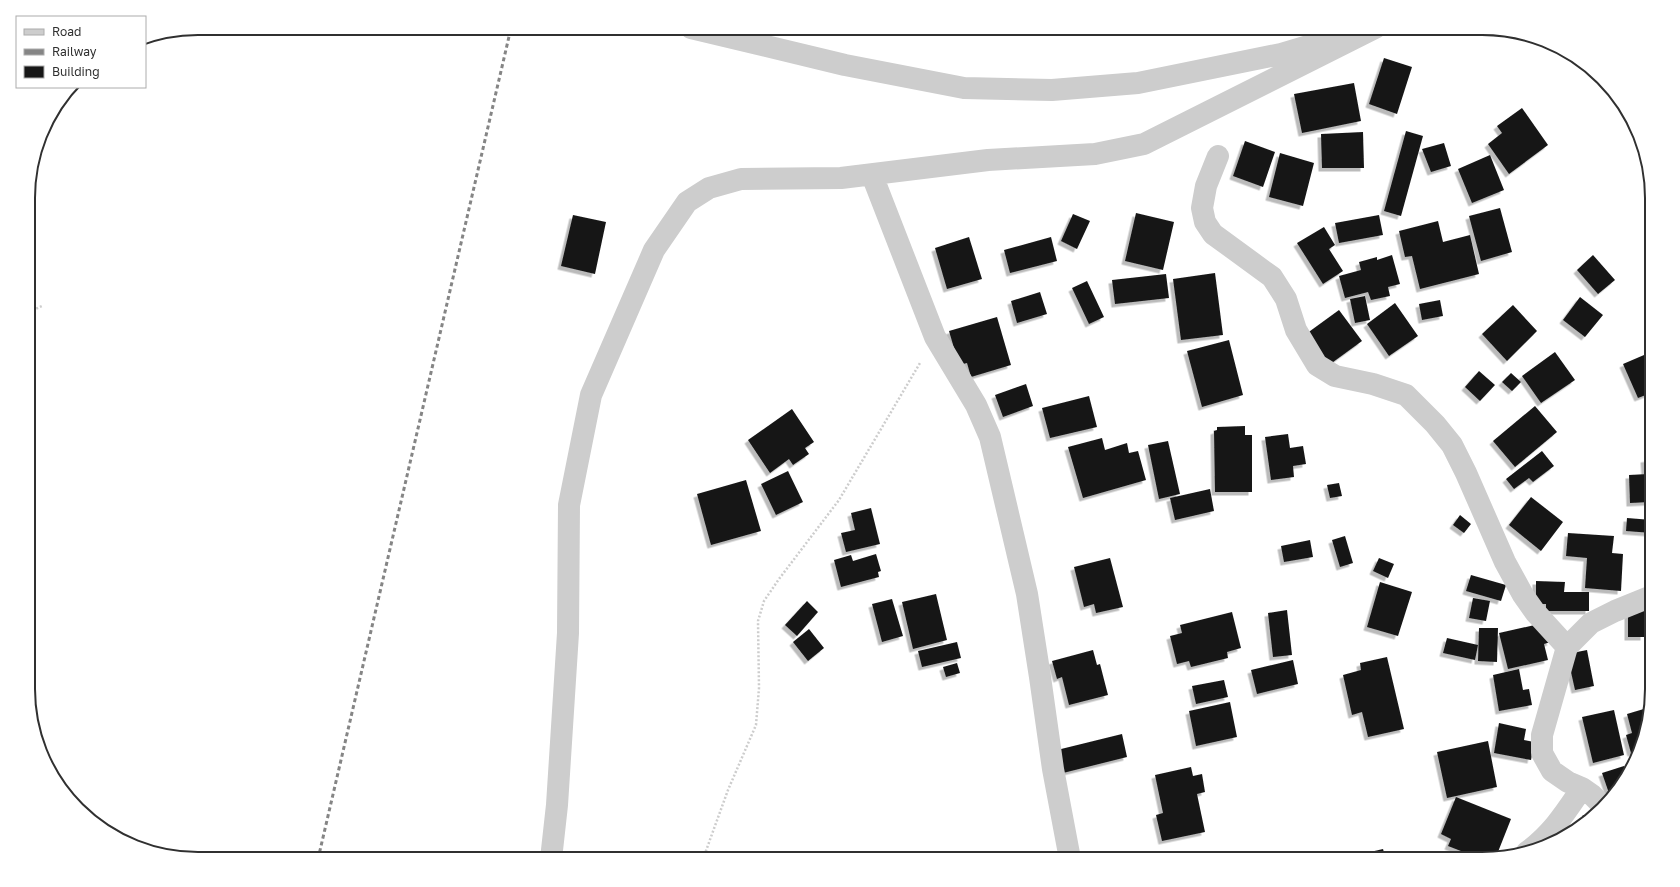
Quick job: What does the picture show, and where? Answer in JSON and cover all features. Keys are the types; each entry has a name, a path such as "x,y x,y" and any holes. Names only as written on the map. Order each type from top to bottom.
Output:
{"street":[{"path":"720,35 846,66 964,88 1052,90 1138,82 1219,67 1281,54 1342,35"},
{"path":"552,852 557,805 568,633 569,505 591,395 654,250 687,202 709,188 741,179 841,178 988,160 1095,154 1120,150 1144,144 1362,35"},
{"path":"1218,156 1206,186 1202,208 1205,222 1213,234 1272,277 1286,299 1296,330 1317,366 1335,376 1373,384 1406,395 1435,424 1452,445 1505,562 1523,595 1534,612 1567,648"},
{"path":"872,175 935,337 976,405 990,437 1027,594 1053,769 1069,852"},
{"path":"1599,802 1582,788 1568,782 1552,771 1542,753 1542,735 1567,648 1591,623 1645,599"},
{"path":"1540,841 1559,823 1582,788"}],"path":[{"path":"35,309 42,306"},
{"path":"706,852 728,790 756,725 759,688 758,621 764,601 839,500 935,337"}],"building":[{"path":"1384,58 1412,67 1397,114 1369,104"},
{"path":"1354,83 1361,121 1302,133 1294,94"},
{"path":"1522,108 1548,145 1509,174 1488,144 1502,133 1497,126"},
{"path":"1406,131 1423,136 1401,216 1384,211"},
{"path":"1363,132 1364,168 1322,168 1321,134"},
{"path":"1245,141 1275,152 1263,187 1233,176"},
{"path":"1444,143 1451,166 1431,172 1422,149"},
{"path":"1280,153 1314,163 1303,206 1269,197"},
{"path":"1490,155 1504,190 1472,203 1458,169"},
{"path":"1500,208 1512,252 1481,261 1469,216"},
{"path":"1136,213 1174,222 1163,270 1125,261"},
{"path":"1073,214 1090,221 1077,249 1061,241"},
{"path":"573,215 606,222 595,274 561,266"},
{"path":"1379,215 1383,235 1339,243 1335,223"},
{"path":"1438,221 1443,242 1470,235 1479,274 1420,289 1412,256 1405,257 1399,231"},
{"path":"1324,227 1335,245 1329,249 1343,271 1323,284 1297,243"},
{"path":"969,237 982,279 947,289 935,248"},
{"path":"1051,237 1057,261 1010,273 1004,250"},
{"path":"1392,255 1400,284 1388,287 1390,296 1371,300 1368,292 1345,298 1339,276 1361,270 1359,262 1377,257 1377,260"},
{"path":"1593,255 1615,280 1598,294 1577,270"},
{"path":"1215,273 1223,335 1181,340 1173,279"},
{"path":"1166,274 1169,298 1115,304 1112,280"},
{"path":"1087,281 1104,317 1089,324 1072,288"},
{"path":"1040,292 1047,314 1017,323 1011,301"},
{"path":"1365,296 1370,320 1355,323 1350,299"},
{"path":"1580,297 1603,315 1585,337 1563,320"},
{"path":"1440,300 1443,316 1422,320 1419,304"},
{"path":"1395,303 1418,336 1389,356 1367,324"},
{"path":"1513,305 1537,331 1507,361 1482,334"},
{"path":"1339,310 1362,341 1329,365 1306,334"},
{"path":"997,317 1011,365 971,377 967,363 959,365 949,331"},
{"path":"1229,340 1243,395 1202,407 1187,351"},
{"path":"1555,352 1575,380 1541,403 1522,376"},
{"path":"1645,355 1645,395 1638,398 1623,364"},
{"path":"1479,371 1495,385 1480,401 1465,387"},
{"path":"1511,373 1521,382 1512,391 1502,382"},
{"path":"1026,384 1033,406 1003,417 995,395"},
{"path":"1089,396 1097,427 1050,438 1042,408"},
{"path":"1535,406 1557,432 1515,467 1493,441"},
{"path":"792,409 814,442 805,448 809,454 793,465 789,459 770,473 748,440"},
{"path":"1245,426 1245,435 1252,435 1252,492 1215,492 1214,431 1217,430 1217,427"},
{"path":"1288,434 1290,448 1303,446 1306,464 1293,466 1294,477 1271,480 1265,437"},
{"path":"1102,438 1105,450 1127,443 1129,453 1138,451 1146,480 1083,498 1068,447"},
{"path":"1168,441 1180,494 1159,499 1148,445"},
{"path":"1542,451 1554,466 1533,482 1529,478 1514,489 1506,479"},
{"path":"788,471 803,502 776,515 761,484"},
{"path":"1645,474 1645,502 1630,503 1629,475"},
{"path":"746,480 761,531 711,545 697,494"},
{"path":"1339,483 1342,496 1330,498 1327,485"},
{"path":"1210,489 1214,511 1175,520 1170,498"},
{"path":"1531,497 1563,522 1541,551 1509,525"},
{"path":"871,508 880,544 846,552 841,533 855,530 851,513"},
{"path":"1460,515 1471,524 1464,533 1453,525"},
{"path":"1627,518 1645,519 1645,532 1626,531"},
{"path":"1568,533 1614,536 1612,553 1623,554 1621,591 1585,588 1587,558 1566,556"},
{"path":"1345,536 1353,563 1340,567 1332,540"},
{"path":"1310,540 1313,557 1284,562 1281,546"},
{"path":"876,554 881,571 878,572 879,577 841,587 834,560 851,555 853,561"},
{"path":"1110,558 1123,607 1096,613 1094,604 1084,607 1074,567"},
{"path":"1379,558 1394,564 1388,578 1373,571"},
{"path":"1471,575 1506,585 1501,601 1466,591"},
{"path":"1536,581 1565,582 1564,592 1589,592 1589,611 1546,611 1546,604 1536,604"},
{"path":"1380,582 1412,592 1398,636 1367,627"},
{"path":"936,594 947,640 913,649 902,602"},
{"path":"1473,598 1490,601 1486,621 1469,618"},
{"path":"892,599 903,636 882,642 872,604"},
{"path":"807,601 818,612 797,636 785,625"},
{"path":"1628,608 1644,609 1644,637 1628,637"},
{"path":"1287,610 1292,655 1273,657 1268,613"},
{"path":"1232,612 1241,648 1227,652 1228,658 1191,667 1189,661 1177,664 1170,636 1182,633 1180,625"},
{"path":"1539,624 1551,642 1544,644 1548,660 1508,669 1499,633"},
{"path":"1479,628 1498,628 1497,662 1478,661"},
{"path":"809,629 824,648 808,661 793,642"},
{"path":"1447,638 1478,645 1475,660 1443,653"},
{"path":"957,642 961,658 922,667 918,651"},
{"path":"1093,650 1097,665 1100,664 1108,695 1069,705 1062,677 1057,679 1052,661"},
{"path":"1587,650 1594,686 1575,690 1567,654"},
{"path":"1387,657 1404,729 1368,737 1362,712 1352,715 1343,675 1361,670 1360,663"},
{"path":"1293,660 1298,684 1257,694 1251,670"},
{"path":"957,663 960,673 946,677 943,667"},
{"path":"1519,669 1523,690 1529,689 1532,705 1499,711 1493,675"},
{"path":"1224,680 1228,697 1196,704 1192,686"},
{"path":"1230,702 1237,737 1196,746 1189,711"},
{"path":"1644,709 1639,731 1631,753 1626,735 1632,733 1627,714"},
{"path":"1614,710 1624,755 1593,763 1582,717"},
{"path":"1499,723 1526,729 1524,740 1534,742 1531,760 1494,753"},
{"path":"1122,734 1127,757 1063,773 1057,750"},
{"path":"1488,741 1497,787 1447,798 1437,752"},
{"path":"1624,766 1624,767 1608,791 1602,773"},
{"path":"1191,767 1193,776 1202,774 1205,792 1197,794 1205,832 1162,841 1156,815 1163,813 1155,775"},
{"path":"1456,797 1511,819 1498,851 1464,852 1448,846 1451,839 1441,834"},
{"path":"1383,849 1384,852 1370,852"}],"railway":[{"path":"320,852 509,35"}]}
